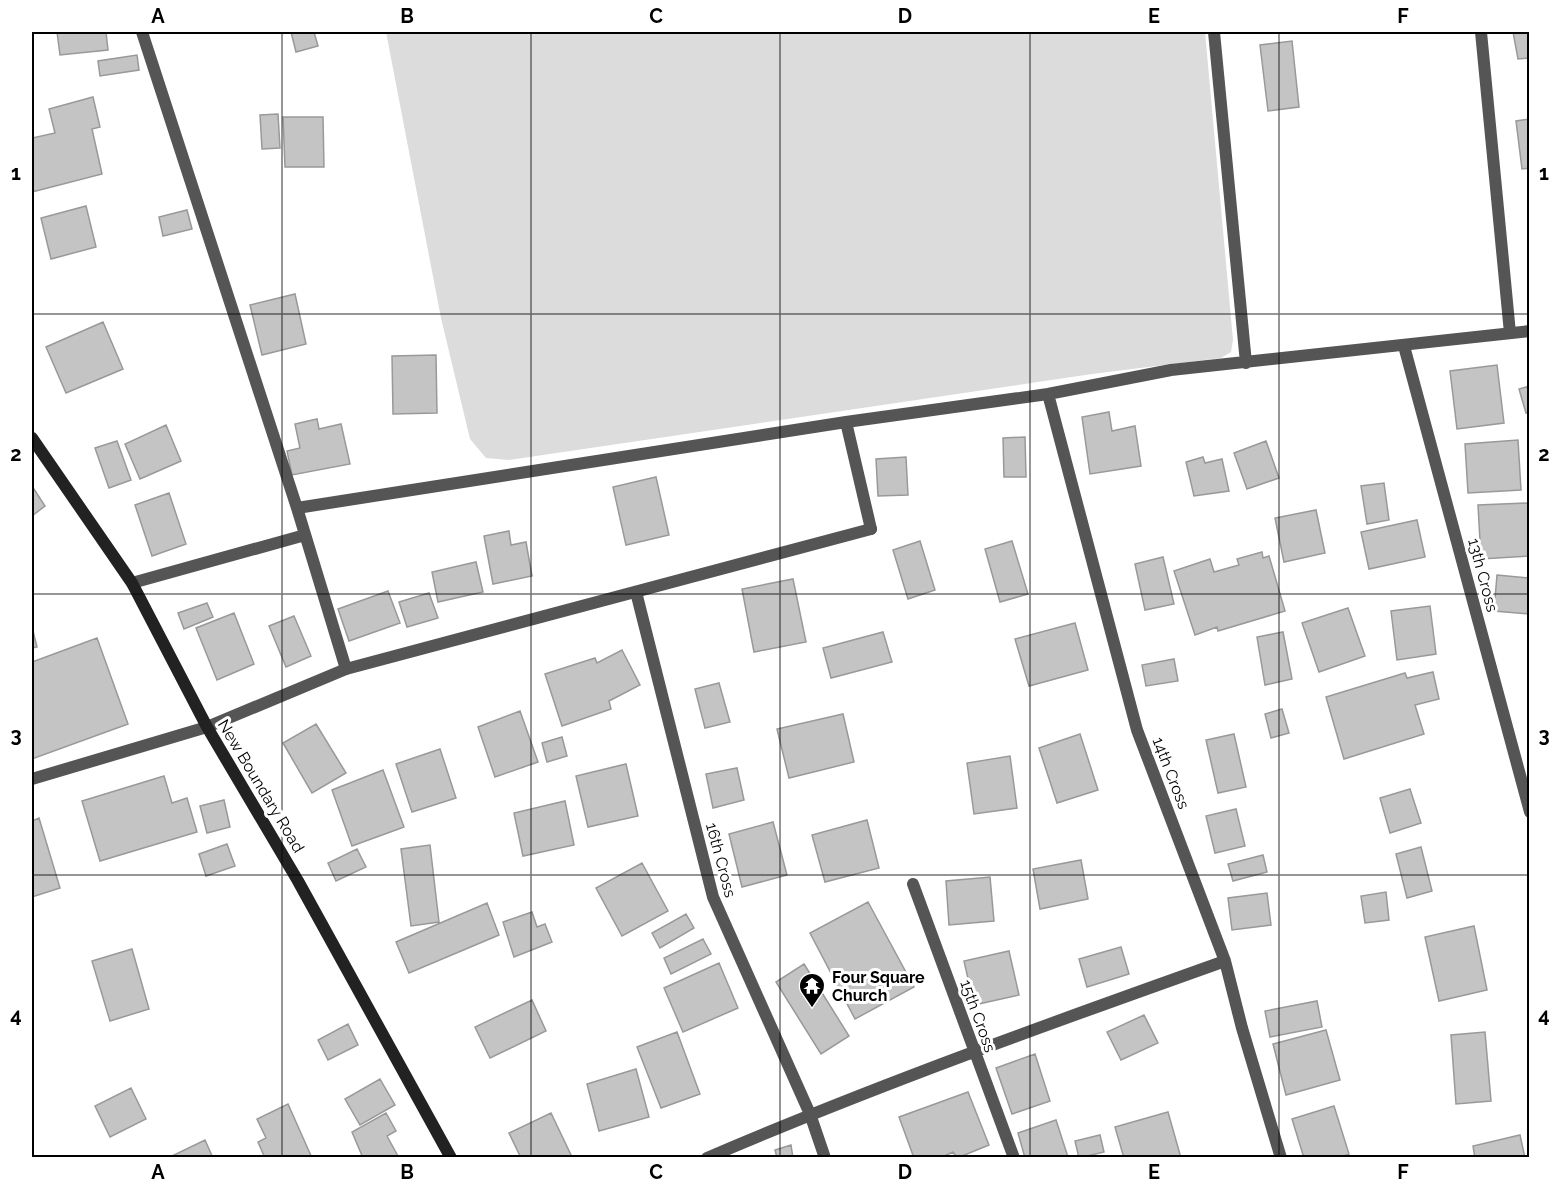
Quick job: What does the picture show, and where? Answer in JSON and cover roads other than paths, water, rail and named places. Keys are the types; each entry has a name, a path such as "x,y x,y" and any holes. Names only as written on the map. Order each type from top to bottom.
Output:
{"main road":[{"name":"New Boundary Road","path":"32,438 132,584 207,727 298,881 451,1158"}],"street":[{"path":"142,32 297,508 346,669"},
{"path":"1214,32 1246,363"},
{"path":"1481,32 1510,333"},
{"path":"297,508 846,422 1048,394 1171,370 1404,346 1530,330"},
{"name":"13th Cross","path":"1404,346 1530,812"},
{"name":"14th Cross","path":"1048,394 1137,730 1225,962 1281,1158"},
{"path":"32,779 207,727 346,669 871,529 846,422"},
{"path":"132,584 305,535"},
{"name":"16th Cross","path":"636,592 713,897 810,1113 825,1158"},
{"name":"15th Cross","path":"913,884 1014,1158"},
{"path":"707,1158 810,1113 973,1050 1225,962"}],"place":[{"name":"Four Square Church","path":"812,1009"}]}
